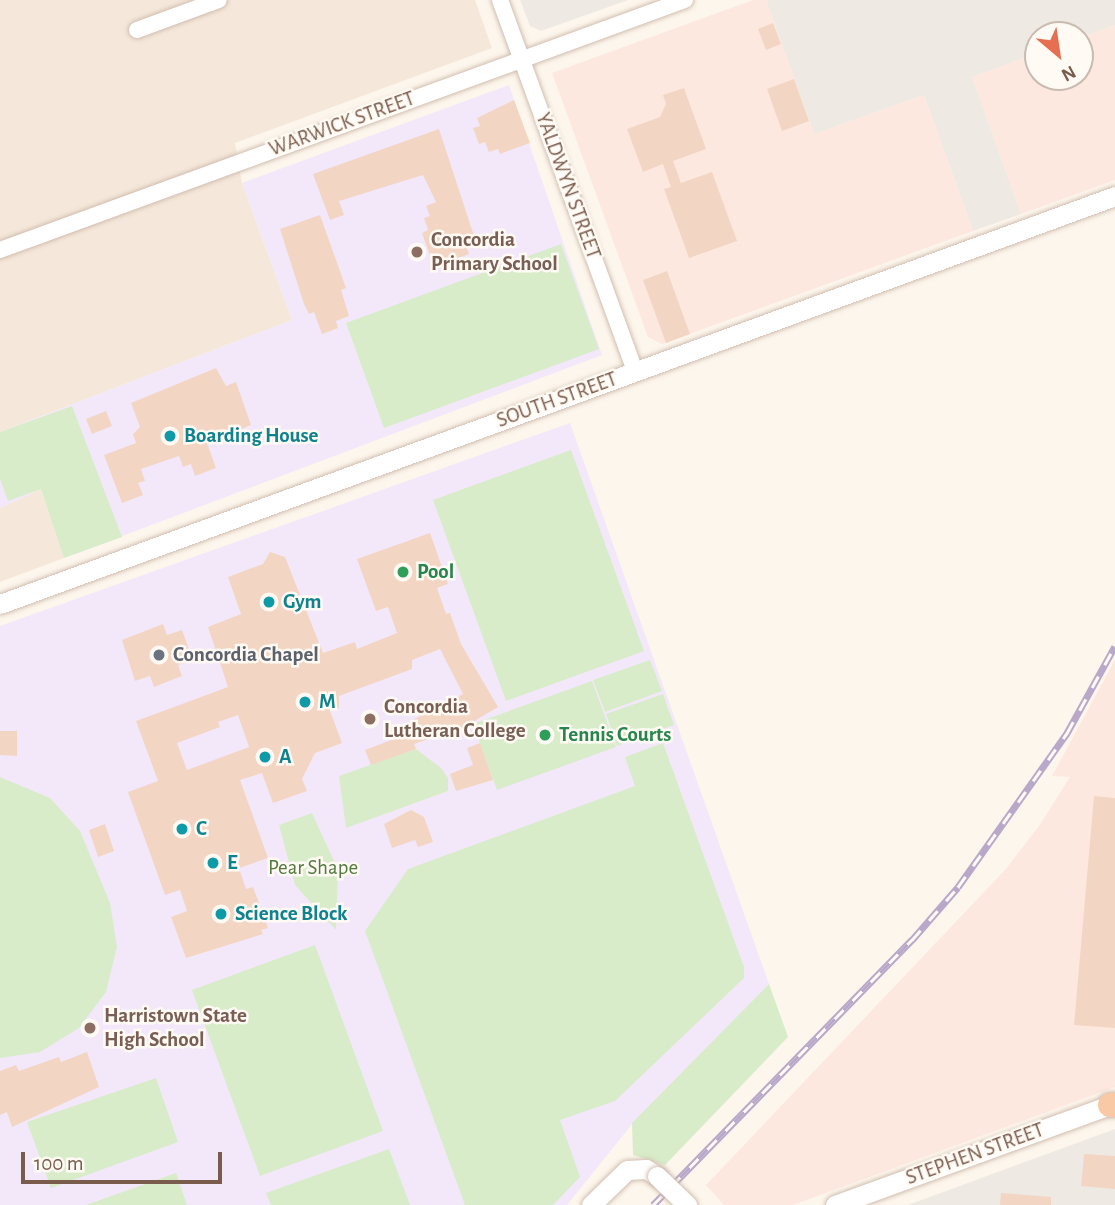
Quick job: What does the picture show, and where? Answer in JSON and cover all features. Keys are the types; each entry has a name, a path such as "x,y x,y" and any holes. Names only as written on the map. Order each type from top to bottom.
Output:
{"street":[{"path":"137,30 219,0"},
{"name":"YALDWYN STREET","path":"500,0 635,371"},
{"name":"WARWICK STREET","path":"0,250 685,0"},
{"name":"SOUTH STREET","path":"0,604 1115,196"},
{"name":"STEPHEN STREET","path":"835,1205 1113,1104"},
{"path":"591,1205 627,1170 646,1169 687,1205"}],"shaded area":[{"path":"0,0 475,0 492,48 235,143 242,183 292,320 0,432"},
{"path":"520,0 628,0 541,31 530,26"},
{"path":"753,0 766,0 814,134 924,95 973,231 662,344 648,337 552,73"},
{"path":"766,0 1115,0 1115,25 1094,33 1094,21 1024,21 1024,58 972,77 1021,214 973,231 924,95 814,134"},
{"path":"1115,25 1115,180 1021,214 972,77 1024,58 1024,91 1094,91 1094,33"},
{"name":"Concordia Primary School","path":"509,85 602,355 64,558 41,489 0,508 0,432 292,320 242,183"},
{"name":"Concordia Lutheran College","path":"570,423 769,984 633,1123 567,1205 0,1205 0,626"},
{"path":"41,489 64,558 0,582 0,508"},
{"path":"1115,660 1115,1087 793,1205 724,1205 706,1185 1005,870 1039,826 1070,777 1052,776"},
{"path":"1115,1129 1115,1205 908,1205"}],"green space":[{"path":"561,244 599,349 384,428 346,323"},
{"path":"72,406 122,537 64,558 41,489 8,501 0,479 0,432"},
{"path":"571,450 644,651 506,701 433,500"},
{"path":"650,660 662,691 605,712 593,680"},
{"name":"Tennis Courts","path":"592,681 616,747 497,790 473,724"},
{"path":"663,694 674,725 617,746 606,714"},
{"path":"663,743 744,967 744,978 615,1101 560,1120 580,1177 553,1205 465,1205 365,931 408,869 635,786 625,757"},
{"path":"416,749 441,768 448,778 448,791 346,828 339,776"},
{"path":"0,777 50,798 80,831 110,903 117,947 106,992 79,1028 40,1052 0,1058"},
{"name":"Pear Shape","path":"312,813 338,870 336,930 295,885 279,825"},
{"path":"315,945 383,1131 260,1176 192,990"},
{"path":"769,984 788,1037 665,1165 633,1155 632,1123"},
{"path":"156,1078 178,1142 51,1188 27,1122"},
{"path":"389,1149 410,1205 271,1205 266,1193"},
{"path":"176,1173 187,1205 86,1205"}],"building":[{"path":"773,23 781,44 766,50 758,29"},
{"path":"794,79 809,121 782,131 767,89"},
{"path":"684,88 706,149 673,161 681,183 712,172 737,241 689,258 664,189 671,187 663,164 643,172 627,129 660,117 666,104 663,95"},
{"path":"514,100 530,143 500,154 498,149 489,152 485,142 479,144 473,128 480,126 477,118"},
{"path":"439,129 475,239 474,245 467,248 469,254 434,267 422,233 428,230 424,218 430,216 426,206 436,202 423,175 339,201 344,215 330,220 313,174"},
{"path":"320,215 346,288 341,290 349,316 336,321 338,328 322,334 314,312 309,314 304,304 280,229"},
{"path":"667,271 690,334 666,343 643,280"},
{"name":"Boarding House","path":"216,368 226,386 236,382 251,425 207,443 216,468 195,476 191,464 183,467 179,456 141,469 145,481 138,483 143,495 122,503 104,455 136,443 133,434 140,427 131,403"},
{"path":"106,411 112,426 92,434 86,419"},
{"path":"430,533 448,584 437,588 446,614 450,613 461,644 498,707 466,726 414,744 416,749 371,765 365,750 413,732 407,723 463,694 440,649 412,660 412,669 339,696 339,708 330,711 342,743 315,753 302,779 307,791 273,803 262,773 240,780 268,858 239,868 246,889 253,887 268,928 261,930 263,934 186,958 171,917 187,911 180,890 165,895 128,792 158,781 136,721 228,687 208,627 241,614 228,577 263,564 270,552 285,557 323,653 355,642 357,649 397,633 388,607 376,611 357,559","holes":["238,715 249,747 187,770 177,743 220,727 218,722"]},
{"name":"Concordia Chapel","path":"163,624 167,635 182,630 193,660 178,665 182,676 154,687 150,676 135,681 122,640"},
{"path":"0,731 17,731 17,756 0,755"},
{"path":"480,743 493,780 456,791 450,774 473,765 467,748"},
{"path":"1094,796 1115,798 1115,1028 1074,1025"},
{"path":"411,810 424,817 433,842 418,847 415,840 392,848 384,824"},
{"path":"105,824 114,851 98,857 89,830"},
{"path":"87,1052 99,1087 12,1127 7,1112 0,1115 0,1071 16,1065 19,1071 59,1057 61,1062"},
{"path":"1084,1154 1115,1156 1115,1189 1081,1186"},
{"path":"1001,1193 1051,1197 1051,1205 1000,1205"}],"railway":[{"path":"653,1205 912,940 958,887 1067,733 1115,646"}],"place":[{"name":"Concordia Primary School","path":"417,252"},
{"name":"Boarding House","path":"170,436"},
{"name":"Pool","path":"403,572"},
{"name":"Gym","path":"269,602"},
{"name":"Concordia Chapel","path":"159,655"},
{"name":"M","path":"305,702"},
{"name":"Concordia Lutheran College","path":"370,719"},
{"name":"Tennis Courts","path":"545,735"},
{"name":"A","path":"265,757"},
{"name":"C","path":"182,829"},
{"name":"E","path":"213,863"},
{"name":"Science Block","path":"221,914"},
{"name":"Harristown State High School","path":"90,1028"}]}
